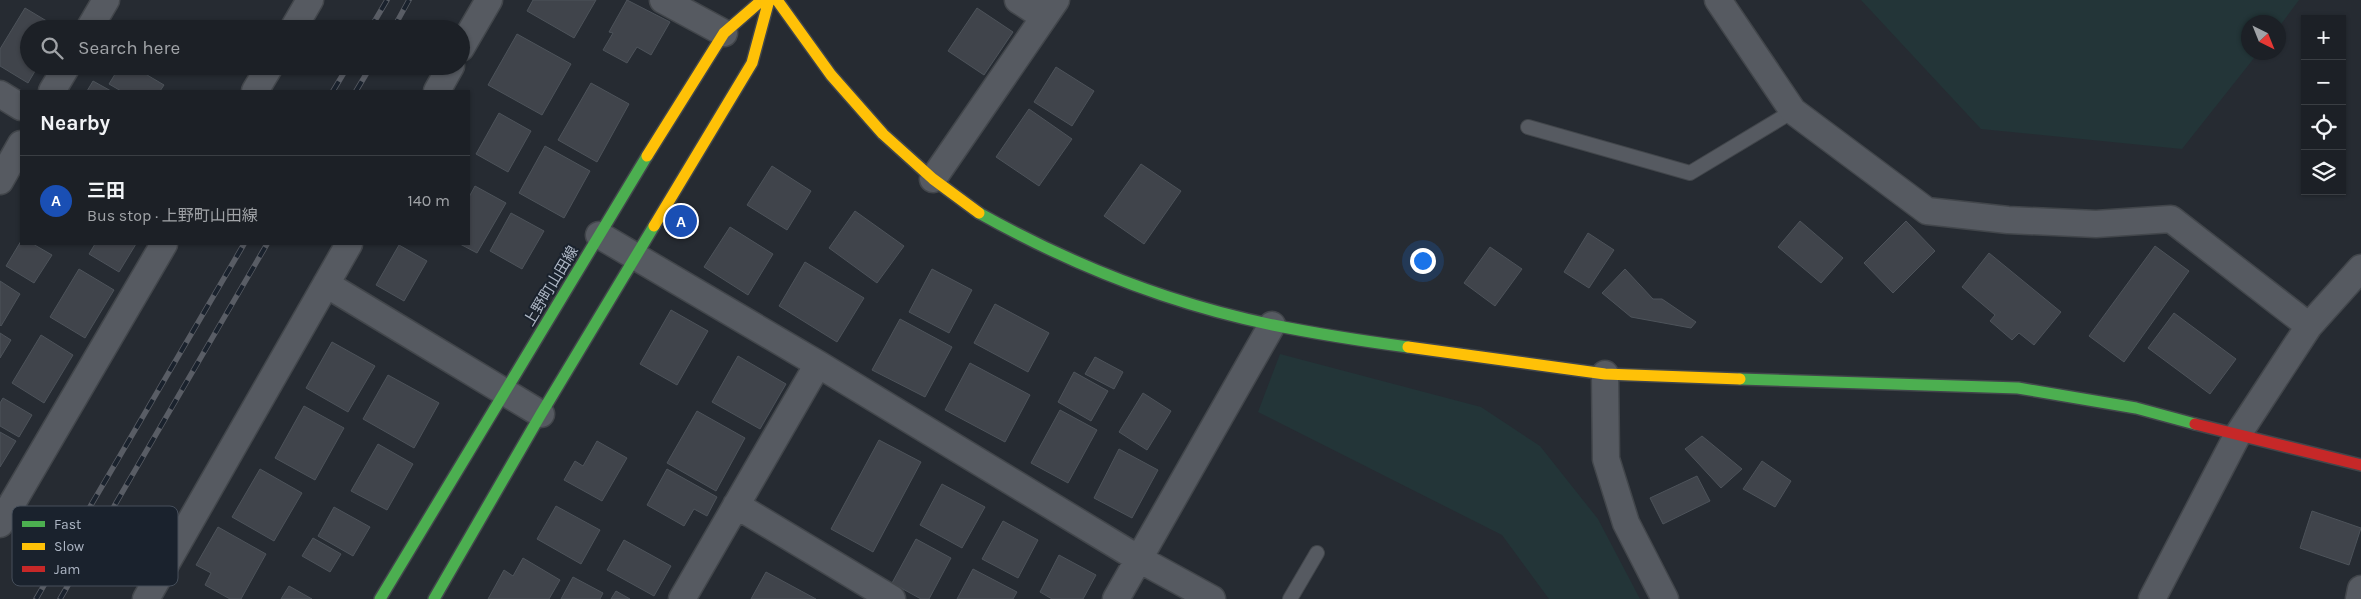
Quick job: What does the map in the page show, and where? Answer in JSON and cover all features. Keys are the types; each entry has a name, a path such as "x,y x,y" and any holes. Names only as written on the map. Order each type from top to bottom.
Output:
{"street":[{"path":"94,20 106,0"},
{"path":"298,20 310,0"},
{"path":"470,33 489,0"},
{"path":"663,0 724,33"},
{"name":"上野町山田線","path":"380,599 709,54 724,33 762,0"},
{"path":"434,599 541,414 752,63 769,0"},
{"path":"777,0 831,75 883,134 933,179 972,209 1022,237 1114,278 1193,304 1272,325 1373,342 1605,374 2018,388 2136,408 2237,436 2361,465"},
{"path":"933,179 1050,9 1018,0"},
{"path":"1718,0 1793,111 1927,211 2008,220 2096,224 2171,219 2308,326"},
{"path":"53,90 62,75"},
{"path":"256,90 265,75"},
{"path":"437,90 446,75"},
{"path":"0,94 20,105"},
{"path":"0,181 20,146"},
{"path":"598,235 818,364 1139,559 1212,599"},
{"path":"0,524 163,245"},
{"path":"178,543 348,245"},
{"path":"2152,599 2237,436 2308,326 2361,268"},
{"path":"326,284 541,414"},
{"path":"1116,599 1272,325"},
{"path":"682,599 818,364"},
{"path":"1605,374 1606,459 1626,523 1665,599"},
{"path":"736,505 892,599"},
{"path":"146,599 153,586"},
{"path":"2358,599 2361,588"}],"lane":[{"path":"1528,127 1690,173 1793,111"},
{"path":"1290,599 1318,553"}],"shaded area":[{"path":"1861,0 2299,0 2286,18 2286,15 2241,15 2241,60 2252,60 2182,149 1981,129"},
{"path":"1280,354 1481,407 1540,446 1598,519 1640,599 1549,599 1502,535 1258,412"}],"building":[{"path":"533,0 596,0 574,38 527,11"},
{"path":"627,0 670,22 651,55 637,47 627,63 603,50 613,33 609,32"},
{"path":"25,8 45,20 20,20 20,75 33,75 28,83 0,66 0,49"},
{"path":"977,8 1013,32 984,75 948,51"},
{"path":"517,34 571,64 542,115 488,85"},
{"path":"1056,67 1094,91 1072,126 1034,102"},
{"path":"114,75 147,75 164,85 161,90 119,90 109,84"},
{"path":"93,81 109,90 88,90"},
{"path":"591,83 629,104 597,162 558,140"},
{"path":"1029,109 1072,139 1039,186 996,157"},
{"path":"499,113 531,131 508,172 476,154"},
{"path":"545,146 590,171 564,218 519,193"},
{"path":"1141,164 1181,191 1144,244 1104,216"},
{"path":"772,166 811,191 787,230 747,205"},
{"path":"475,186 506,203 477,253 462,245 470,245 470,195"},
{"path":"855,211 904,246 877,283 829,248"},
{"path":"511,213 544,231 522,269 490,251"},
{"path":"1800,221 1843,258 1821,283 1778,247"},
{"path":"1906,221 1935,251 1893,293 1864,263"},
{"path":"730,227 773,254 748,295 704,267"},
{"path":"1588,233 1614,250 1589,288 1564,272"},
{"path":"20,243 20,245 35,245 52,255 34,283 6,266"},
{"path":"94,245 135,245 119,272 89,254"},
{"path":"399,245 427,261 404,301 376,285"},
{"path":"2155,246 2189,271 2124,362 2089,336"},
{"path":"1490,247 1522,269 1495,306 1464,283"},
{"path":"1989,253 2061,312 2034,345 2019,333 2012,340 1990,321 1995,315 1962,287"},
{"path":"805,262 864,298 837,342 779,306"},
{"path":"79,269 114,290 85,338 50,317"},
{"path":"932,269 972,290 949,333 909,312"},
{"path":"1625,269 1653,299 1662,299 1696,322 1691,328 1631,317 1602,293"},
{"path":"0,281 20,294 1,326 0,325"},
{"path":"995,304 1049,333 1028,372 974,343"},
{"path":"671,310 708,331 677,385 640,364"},
{"path":"2174,313 2236,359 2210,394 2148,348"},
{"path":"900,319 952,347 925,397 872,370"},
{"path":"0,333 11,340 0,358"},
{"path":"41,335 73,355 44,403 12,383"},
{"path":"332,342 375,366 348,412 306,388"},
{"path":"738,356 786,384 760,429 712,402"},
{"path":"1095,357 1123,372 1114,389 1085,374"},
{"path":"970,363 1030,395 1005,442 945,410"},
{"path":"1074,372 1108,391 1091,421 1058,402"},
{"path":"388,375 439,403 414,448 363,419"},
{"path":"1143,393 1171,411 1147,450 1119,432"},
{"path":"3,398 32,415 19,437 0,426 0,403"},
{"path":"304,406 344,428 315,480 275,458"},
{"path":"1060,410 1097,430 1068,483 1031,463"},
{"path":"697,411 745,438 716,491 667,463"},
{"path":"0,432 16,441 0,467"},
{"path":"1702,436 1742,469 1721,488 1685,449"},
{"path":"879,440 921,462 873,552 831,529"},
{"path":"597,441 627,458 602,501 564,480 575,461 583,466"},
{"path":"378,444 413,464 387,510 351,491"},
{"path":"1119,449 1158,470 1132,518 1094,498"},
{"path":"1762,461 1791,481 1775,507 1743,489"},
{"path":"260,469 302,493 274,541 232,517"},
{"path":"667,469 717,497 707,516 694,509 684,526 647,505"},
{"path":"1697,476 1710,501 1663,524 1650,498"},
{"path":"942,484 985,507 962,548 920,525"},
{"path":"556,506 600,530 581,564 537,539"},
{"path":"334,507 370,527 353,556 318,536"},
{"path":"2312,511 2361,528 2349,565 2300,548"},
{"path":"1003,521 1038,540 1018,578 982,559"},
{"path":"218,527 266,554 241,599 230,599 205,585 211,573 196,565"},
{"path":"313,538 341,554 330,572 302,556"},
{"path":"916,539 951,558 929,599 921,599 892,583"},
{"path":"624,540 671,566 654,596 607,570"},
{"path":"1059,555 1096,575 1083,599 1052,599 1040,592"},
{"path":"523,558 560,580 549,599 488,599 504,570 513,576"},
{"path":"973,569 1017,592 1013,599 957,599"},
{"path":"766,572 816,599 751,599"},
{"path":"573,577 603,593 600,599 561,599"},
{"path":"289,586 312,599 281,599"},
{"path":"616,591 630,599 611,599"}],"railway":[{"path":"375,20 387,0"},
{"path":"398,20 409,0"},
{"path":"334,90 343,75"},
{"path":"357,90 366,75"},
{"path":"90,506 243,245"},
{"path":"114,506 266,245"},
{"path":"36,599 44,586"},
{"path":"60,599 68,586"}],"traffic: fast":[{"path":"380,599 647,156"},
{"path":"979,213 1014,232 1085,265 1159,294 1197,306 1273,325 1408,347"},
{"path":"434,599 541,414 654,226"},
{"path":"1740,379 2018,388 2136,408 2195,424"}],"traffic: slow":[{"path":"647,156 724,33 762,0"},
{"path":"654,226 752,63 769,0"},
{"path":"777,0 831,75 883,134 933,179 979,213"},
{"path":"1408,347 1605,374 1740,379"}],"traffic: jam":[{"path":"2195,424 2361,465"}],"place":[{"name":"三田","path":"681,221"}]}
